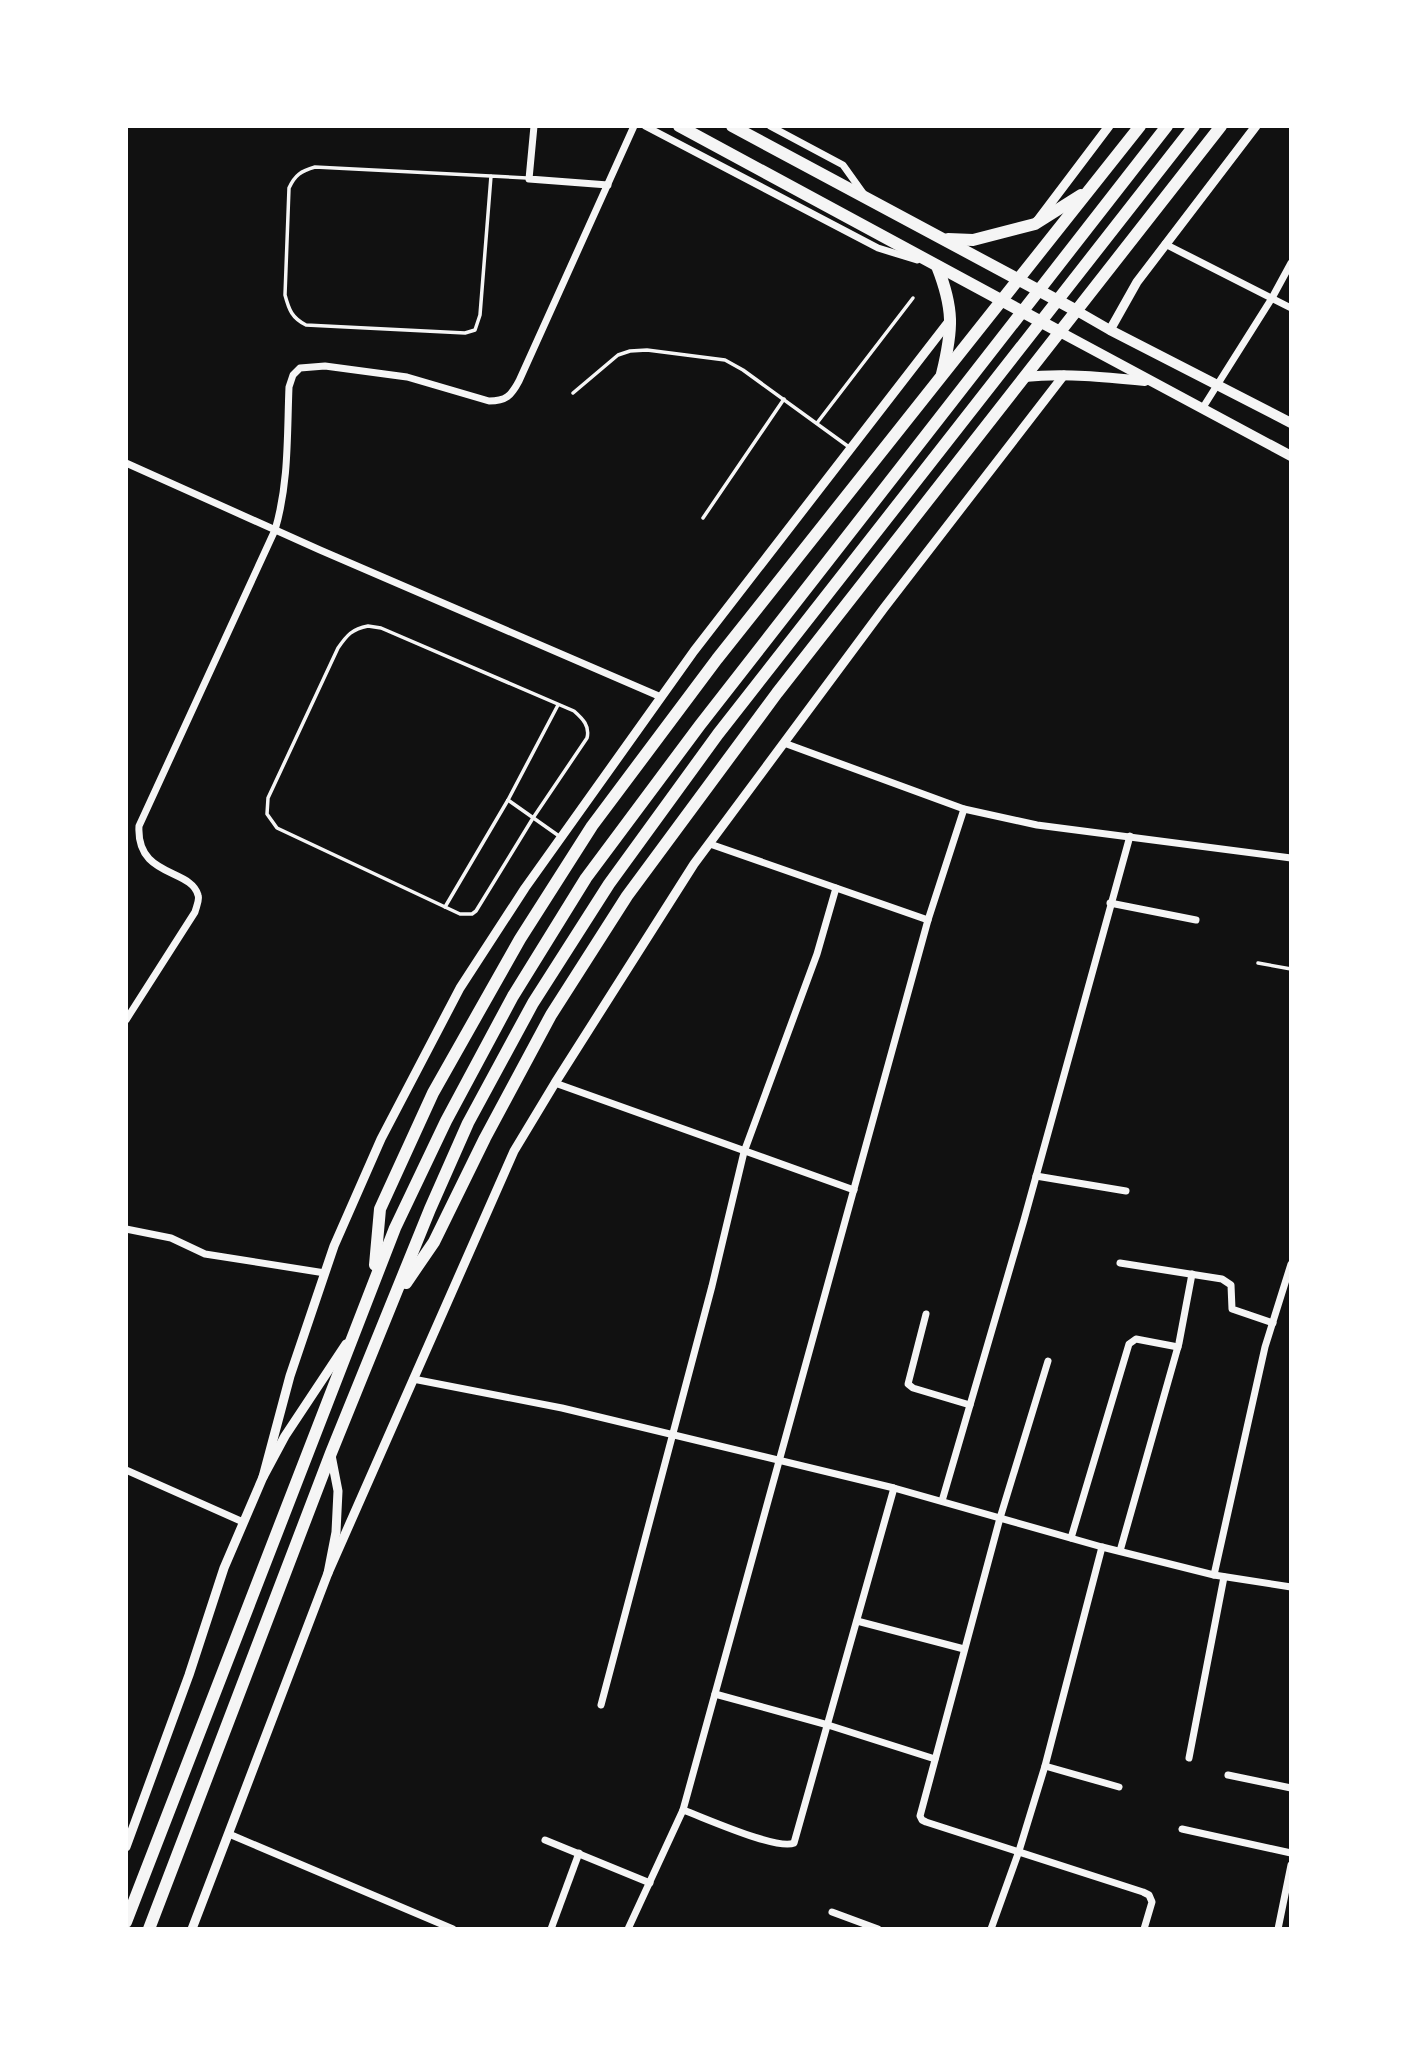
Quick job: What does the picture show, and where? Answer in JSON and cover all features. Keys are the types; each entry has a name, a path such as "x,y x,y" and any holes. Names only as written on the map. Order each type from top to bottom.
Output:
{"highway":[{"path":"679,126 1060,332"},
{"path":"732,126 1077,310"},
{"path":"374,1279 380,1209 433,1093 520,939 592,826 717,659 1140,126"},
{"path":"126,1922 395,1228 446,1121 513,996 586,878 746,667 1167,126"},
{"path":"149,1929 331,1453 392,1303 468,1123 533,1003 609,884 761,679 1194,126"},
{"path":"392,1303 434,1242 485,1138 551,1016 627,895 777,693 1221,126"},
{"path":"943,239 973,240 1035,224 1093,187"},
{"path":"937,266 951,309 950,342 941,377"}],"main road":[{"path":"1077,310 1110,331 1291,423"},
{"path":"1060,332 1291,456"},
{"path":"1024,377 1064,375 1152,381"}],"street":[{"path":"534,126 529,179 608,185"},
{"path":"126,1020 195,912 198,901 194,887 147,857 142,849 139,826 275,530 283,505 289,387 293,375 300,368 315,365 387,373 489,401 504,400 513,394 634,126"},
{"path":"645,126 878,248 937,266"},
{"path":"769,126 843,165 865,197"},
{"path":"1035,224 1109,126"},
{"path":"1110,331 1138,282 1165,244 1256,126"},
{"path":"1165,244 1291,308"},
{"path":"1202,409 1291,263"},
{"path":"263,1476 290,1376 334,1246 381,1139 460,988 525,888 661,697 951,318"},
{"path":"192,1929 328,1573 514,1151 687,875 884,608 1064,375"},
{"path":"127,467 661,697"},
{"path":"784,743 964,809 1037,825 1291,858"},
{"path":"628,1929 683,1810 928,920 964,809"},
{"path":"942,1501 1130,836"},
{"path":"710,844 928,920"},
{"path":"601,1705 674,1434 744,1152 817,954 836,888"},
{"path":"1110,903 1196,920"},
{"path":"555,1083 854,1190"},
{"path":"1036,1176 1126,1191"},
{"path":"126,1229 171,1238 205,1254 325,1273"},
{"path":"1120,1263 1228,1282 1231,1285 1232,1310 1273,1323"},
{"path":"1214,1575 1265,1347 1291,1264"},
{"path":"1120,1551 1178,1347 1192,1275"},
{"path":"926,1314 908,1384 913,1388 970,1405"},
{"path":"126,1847 225,1567 263,1476 285,1436 353,1333"},
{"path":"1071,1538 1129,1344 1136,1339 1178,1347"},
{"path":"1048,1361 1000,1518 920,1811 922,1821 1149,1895 1152,1902 1144,1929"},
{"path":"413,1380 562,1408 674,1434 894,1488 1102,1547 1214,1575 1291,1587"},
{"path":"328,1573 338,1491 331,1453"},
{"path":"126,1470 243,1522"},
{"path":"683,1810 754,1837 790,1846 796,1838 894,1488"},
{"path":"990,1929 1020,1851 1045,1766 1102,1547"},
{"path":"1189,1758 1224,1577"},
{"path":"857,1621 964,1649"},
{"path":"715,1694 828,1725 935,1759"},
{"path":"1045,1766 1119,1787"},
{"path":"1228,1775 1291,1788"},
{"path":"1182,1829 1291,1853"},
{"path":"229,1834 453,1929"},
{"path":"545,1840 650,1883"},
{"path":"551,1929 579,1853"},
{"path":"1278,1929 1291,1865"},
{"path":"832,1912 878,1929"}],"lane":[{"path":"491,176 480,315 475,330 465,333 306,325 295,320 289,311 285,295 289,188 293,178 302,171 315,167 491,176 529,179"},
{"path":"817,423 913,298"},
{"path":"573,393 618,355 630,351 647,350 725,360 743,370 851,448"},
{"path":"703,518 784,399"},
{"path":"368,626 381,628 558,705 583,719 589,731 587,738 533,818 476,911 467,915 277,828 267,814 268,798 338,648 349,634 368,626"},
{"path":"445,907 508,800 558,705"},
{"path":"508,800 561,838"},
{"path":"1258,963 1291,969"}]}
